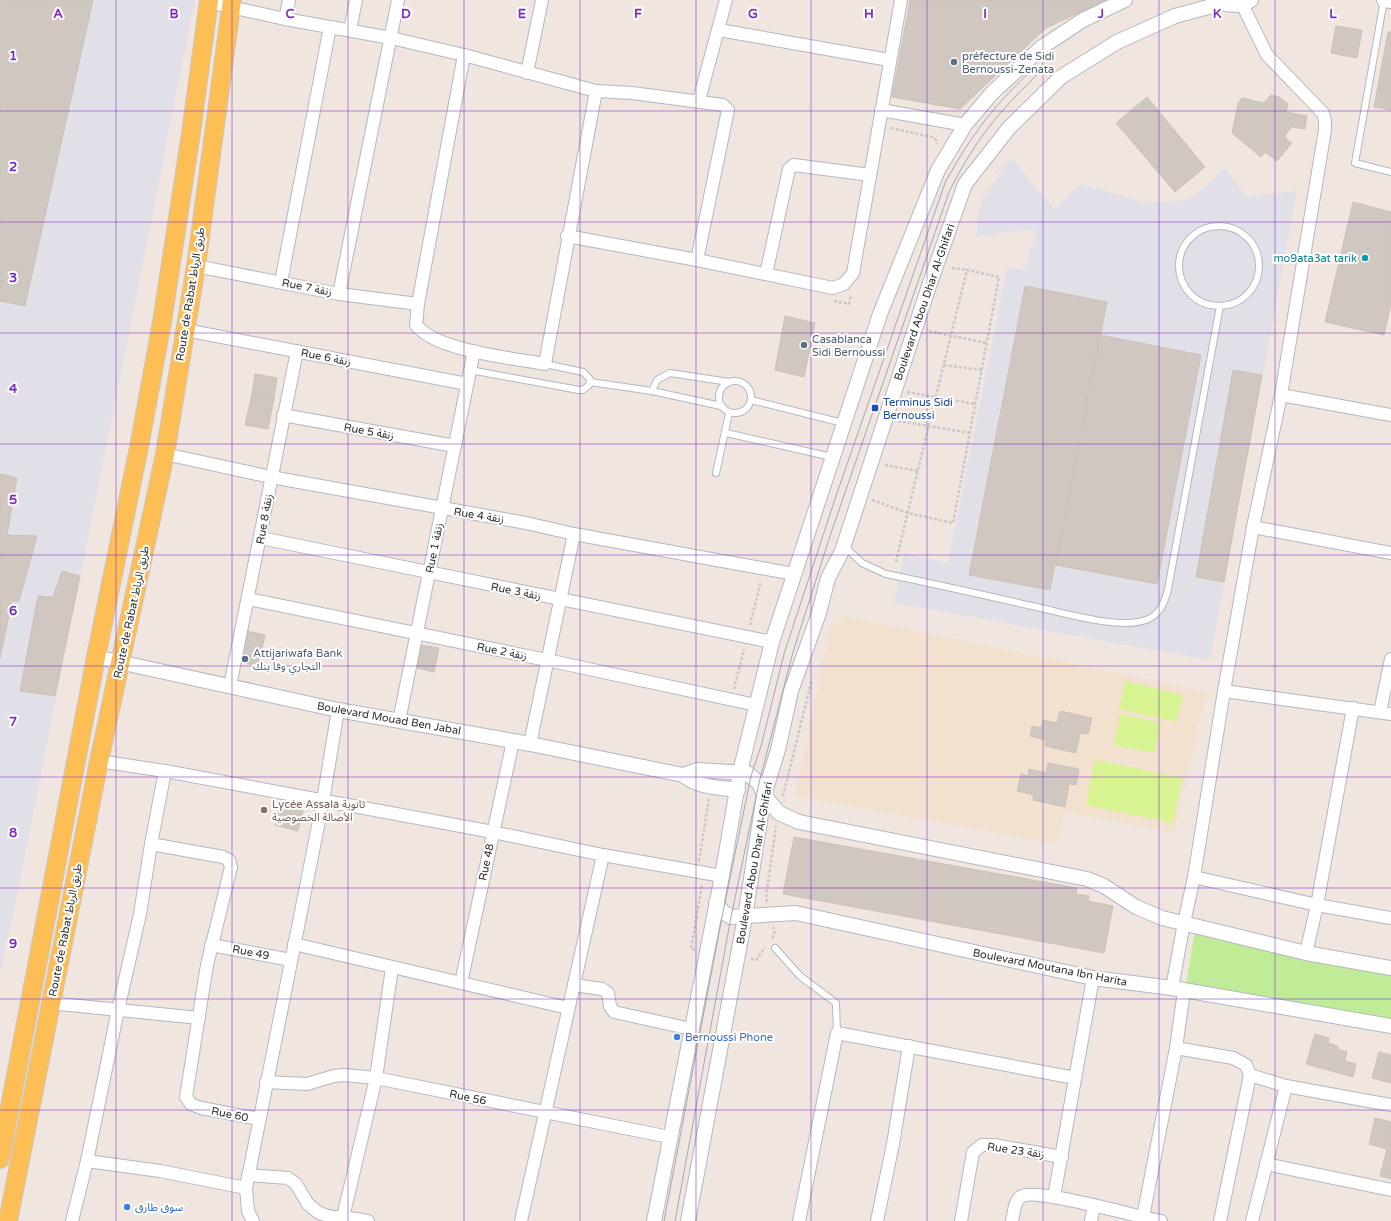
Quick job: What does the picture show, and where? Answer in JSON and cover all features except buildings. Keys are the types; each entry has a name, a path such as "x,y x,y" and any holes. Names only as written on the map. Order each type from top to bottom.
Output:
{"main road":[{"name":"Route de Rabat طريق الرباط","path":"0,1159 162,322 191,133 208,1"},
{"name":"Route de Rabat طريق الرباط","path":"8,1221 99,761 165,454 196,266 231,3"}],"street":[{"path":"285,19 288,0"},
{"path":"350,30 356,0"},
{"path":"339,294 398,0"},
{"path":"527,73 542,0"},
{"path":"699,100 726,0"},
{"path":"567,236 697,260 833,288 844,284 853,273 889,60 901,0"},
{"path":"654,1221 722,876 740,772 756,705 772,642 880,314 938,170 965,125 992,93 1042,47 1083,20 1126,0"},
{"path":"1384,0 1391,1"},
{"path":"208,1 231,3 285,19 391,38 464,55 596,91 699,100 723,105 728,110 697,260"},
{"name":"Boulevard Abou Dhar Al-Ghifari","path":"688,1221 745,917 764,795 778,750 791,691 819,613 828,578 844,545 930,283 966,184 1009,128 1062,77 1117,42 1175,16 1220,2 1246,2"},
{"path":"1143,1217 1176,1048 1178,990 1184,923 1194,877 1224,691 1253,527 1281,395 1325,121 1323,113 1316,105 1287,78 1266,55 1246,2"},
{"path":"281,282 330,27"},
{"path":"719,30 889,60"},
{"path":"464,55 418,304 416,325 426,336 444,343 474,351 545,364 567,236 596,91"},
{"path":"881,110 965,125"},
{"path":"766,274 789,169 792,166 794,165 870,175"},
{"name":"Rue 7 زنقة","path":"196,266 339,294 418,304"},
{"name":"Rue 6 زنقة","path":"185,330 467,384"},
{"name":"Rue 8 زنقة","path":"230,686 261,538 271,477 297,351"},
{"name":"Rue 1 زنقة","path":"399,721 474,351"},
{"path":"1281,395 1391,415"},
{"name":"Rue 5 زنقة","path":"283,416 455,446"},
{"name":"Rue 4 زنقة","path":"165,454 271,477 526,523 574,534 794,574"},
{"path":"1253,527 1391,553"},
{"path":"530,744 574,534"},
{"name":"Rue 3 زنقة","path":"261,538 772,642"},
{"name":"Rue 2 زنقة","path":"248,599 547,660 756,705"},
{"name":"Boulevard Mouad Ben Jabal","path":"96,657 338,710 530,744 683,775 694,783 702,786 738,790"},
{"path":"1224,691 1386,713 1391,658"},
{"path":"1306,953 1317,905 1353,708"},
{"path":"253,1221 248,1211 246,1188 248,1175 323,801 338,710"},
{"name":"Rue 48","path":"461,983 513,741"},
{"path":"99,761 493,832 603,855 722,876"},
{"name":"Boulevard Mouad Ben Jabal","path":"683,775 697,770 740,772"},
{"path":"72,1221 87,1161 118,1010 140,914 151,844 165,772"},
{"path":"740,772 747,773 759,783 764,795 779,813 799,822 1087,879 1104,886 1150,914 1306,953 1391,968"},
{"path":"50,1003 199,1018 211,945 231,867 229,860 223,857 151,844"},
{"path":"522,1221 603,855"},
{"path":"1194,877 1317,905 1391,918"},
{"name":"Boulevard Moutana Ibn Harita","path":"716,903 723,912 731,917 796,913 1093,978 1178,990 1391,1026"},
{"path":"294,944 568,1008"},
{"name":"Rue 49","path":"211,945 291,960"},
{"path":"343,1217 376,1078 392,968"},
{"path":"1054,1197 1093,978"},
{"path":"574,985 602,989 608,993 610,1006 614,1012 692,1029"},
{"name":"Rue 60","path":"199,1018 186,1097 191,1104 200,1108 259,1119"},
{"path":"799,1221 837,1033 1075,1078"},
{"path":"877,1221 893,1144 910,1046"},
{"path":"1176,1048 1233,1058 1246,1065 1250,1075 1220,1221"},
{"name":"Rue 56","path":"266,1082 307,1084 330,1077 344,1075 376,1078 670,1137"},
{"path":"1250,1075 1286,1086 1391,1105"},
{"path":"1252,1221 1286,1086"},
{"name":"Rue 23 زنقة","path":"961,1221 973,1152 982,1145 994,1145 1062,1157"},
{"path":"87,1161 160,1171 246,1188"},
{"path":"1266,1164 1391,1190"},
{"path":"248,1175 288,1178 296,1184 308,1204 319,1213 331,1217 343,1217 368,1221"},
{"path":"1012,1221 1015,1204 1023,1195 1054,1197 1161,1221"},
{"path":"1091,1221 1094,1206"}],"lane":[{"path":"1384,0 1355,163 1391,172"},
{"path":"1216,225 1230,227 1242,232 1257,252 1259,264 1255,282 1244,298 1233,304 1220,306 1206,304 1194,298 1184,288 1179,275 1178,261 1182,248 1191,236 1202,229 1216,225"},
{"path":"844,545 862,564 886,574 1094,619 1135,622 1154,616 1165,600 1168,589 1220,306"},
{"path":"470,370 579,390 586,388 590,382 588,375 583,372 545,364"},
{"path":"590,382 652,391 720,406 729,413 740,413 749,406 751,400 751,395 745,385 740,382 729,382 670,374 657,380 652,391"},
{"path":"720,406 719,394 724,385 729,382"},
{"path":"751,400 843,423"},
{"path":"716,473 726,433 729,413"},
{"path":"726,433 832,457"},
{"path":"775,948 800,976 836,1002 837,1033"}],"path":[{"path":"866,498 908,513 953,523 999,277 952,268"},
{"path":"896,562 967,270"},
{"path":"929,331 986,344"},
{"path":"944,366 982,370"},
{"path":"907,392 975,404"},
{"path":"896,420 970,433"},
{"path":"878,463 918,471"}],"shaded area":[{"path":"0,0 195,0 14,911 0,972"},
{"path":"1011,157 1054,209 1081,184 1146,203 1189,200 1225,169 1246,196 1297,191 1210,660 894,603 904,553 948,563 1007,268 1024,270 1037,230 994,233 994,236 976,237 977,218 982,201"},
{"path":"844,616 1207,692 1174,833 1065,811 1057,844 795,796 830,627"}],"green space":[{"path":"1125,681 1183,695 1176,722 1119,709"},
{"path":"1120,714 1161,723 1154,753 1114,745"},
{"path":"1095,760 1182,778 1173,823 1086,805"},
{"path":"1195,930 1391,969 1391,1025 1186,985"}],"tram line":[{"path":"664,1221 723,912 751,776 761,746 784,654 836,496 945,183 975,134 1009,92 1037,65"},
{"path":"675,1221 731,917 759,783 793,652 830,536 949,192 978,141 1000,113 1041,71"}],"place":[{"name":"préfecture de Sidi Bernoussi-Zenata","path":"954,62"},
{"name":"mo9ata3at tarik","path":"1365,258"},
{"name":"Casablanca Sidi Bernoussi","path":"804,345"},
{"name":"Terminus Sidi Bernoussi","path":"875,408"},
{"name":"Attijariwafa Bank التجاري وفا بنك","path":"245,659"},
{"name":"Lycée Assala ثانوية الأصالة الخصوصية","path":"264,810"},
{"name":"Bernoussi Phone","path":"677,1037"},
{"name":"سوق طارق","path":"127,1207"}]}
